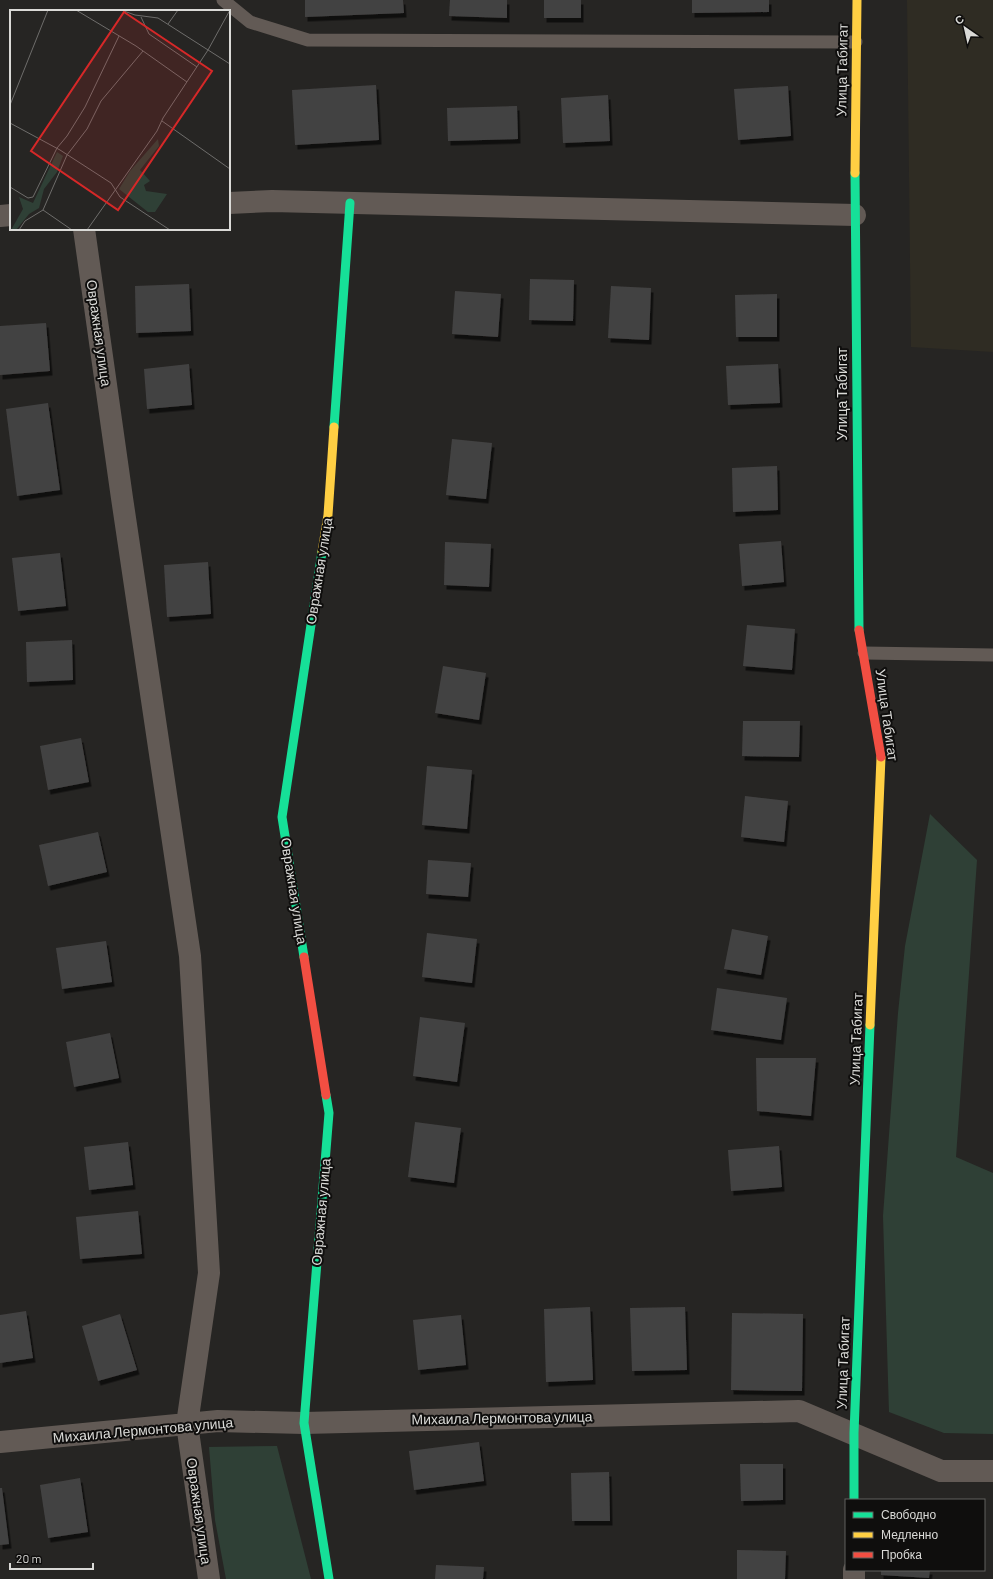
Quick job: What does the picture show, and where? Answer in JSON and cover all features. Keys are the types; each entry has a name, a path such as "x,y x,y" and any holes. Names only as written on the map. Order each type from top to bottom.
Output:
{"street":[{"name":"Улица Табигат","path":"854,1499 854,1433 881,753 858,625 855,215 857,0"},
{"path":"230,203 272,201 855,215"},
{"name":"Овражная улица","path":"329,1579 304,1423 329,1113 282,816 328,515 350,203"},
{"path":"0,216 10,215"},
{"name":"Овражная улица","path":"84,230 122,498 190,956 209,1273 187,1424 209,1579"},
{"name":"Михаила Лермонтова улица","path":"0,1442 218,1421 304,1423 799,1411 941,1471 993,1470"}],"lane":[{"path":"223,0 250,22 308,40 856,42"},
{"path":"864,653 993,655"}],"shaded area":[{"path":"907,0 993,0 993,352 911,347"}],"green space":[{"path":"930,814 977,860 956,1157 993,1173 993,1434 944,1433 889,1412 883,1216 898,1013 905,946"},
{"path":"277,1446 311,1579 226,1579 215,1520 209,1447"}],"building":[{"path":"305,0 403,0 404,13 305,17"},
{"path":"450,0 507,0 507,18 449,16"},
{"path":"544,0 581,0 581,18 544,18"},
{"path":"692,0 769,0 769,12 692,13"},
{"path":"376,85 379,140 295,145 292,90"},
{"path":"788,86 791,136 738,140 734,89"},
{"path":"608,95 610,141 563,143 561,98"},
{"path":"517,106 518,139 448,141 447,108"},
{"path":"530,279 574,280 573,321 529,320"},
{"path":"189,284 191,331 136,333 135,286"},
{"path":"611,286 651,288 649,340 608,338"},
{"path":"455,291 501,294 498,337 452,334"},
{"path":"777,294 777,337 736,337 735,295"},
{"path":"46,323 50,371 0,375 0,326"},
{"path":"189,364 192,405 147,409 144,369"},
{"path":"778,364 780,403 728,405 726,366"},
{"path":"48,403 60,490 17,496 6,409"},
{"path":"452,439 492,443 486,499 446,495"},
{"path":"777,466 778,510 733,512 732,468"},
{"path":"781,541 784,582 742,586 739,544"},
{"path":"445,542 491,544 489,587 444,585"},
{"path":"60,553 66,606 18,611 12,558"},
{"path":"208,562 211,614 167,617 164,565"},
{"path":"747,625 795,629 792,670 743,666"},
{"path":"72,640 73,680 27,682 26,642"},
{"path":"443,666 486,673 479,720 435,713"},
{"path":"743,721 800,721 799,757 742,756"},
{"path":"81,738 89,782 48,790 40,746"},
{"path":"427,766 472,770 467,829 422,825"},
{"path":"745,796 788,801 784,842 741,837"},
{"path":"98,832 107,872 48,886 39,845"},
{"path":"428,860 471,863 468,897 426,894"},
{"path":"732,929 768,936 761,975 724,969"},
{"path":"427,933 477,939 472,983 422,977"},
{"path":"106,941 112,982 62,989 56,948"},
{"path":"717,988 787,998 781,1040 711,1030"},
{"path":"420,1017 465,1023 457,1082 413,1076"},
{"path":"110,1033 119,1078 74,1087 66,1042"},
{"path":"756,1058 816,1058 811,1116 757,1111"},
{"path":"415,1122 461,1128 454,1183 408,1177"},
{"path":"128,1142 133,1185 89,1190 84,1147"},
{"path":"779,1146 782,1187 731,1191 728,1150"},
{"path":"138,1211 142,1254 80,1259 76,1217"},
{"path":"590,1307 593,1380 546,1382 544,1309"},
{"path":"685,1307 687,1370 632,1371 630,1308"},
{"path":"26,1311 33,1358 0,1363 0,1315"},
{"path":"732,1313 803,1314 802,1391 731,1390"},
{"path":"120,1314 137,1370 98,1381 82,1326"},
{"path":"461,1315 466,1365 418,1370 413,1320"},
{"path":"479,1442 484,1481 414,1490 409,1451"},
{"path":"740,1464 783,1464 783,1500 741,1501"},
{"path":"609,1472 610,1521 572,1521 571,1473"},
{"path":"80,1478 88,1532 48,1538 40,1485"},
{"path":"0,1488 2,1488 9,1544 0,1545"},
{"path":"737,1550 786,1551 785,1579 737,1579"},
{"path":"436,1565 484,1567 483,1579 435,1579"},
{"path":"881,1571 930,1571 929,1578 881,1575"}],"traffic: fast":[{"path":"855,173 859,630"},
{"path":"334,427 350,203"},
{"path":"304,957 282,817 322,552"},
{"path":"854,1499 854,1433 870,1025"},
{"path":"326,1095 329,1113 304,1423 329,1579"}],"traffic: slow":[{"path":"855,173 857,0"},
{"path":"322,552 328,515 334,427"},
{"path":"870,1025 881,757"}],"traffic: jam":[{"path":"859,630 881,757"},
{"path":"304,957 326,1095"}]}
